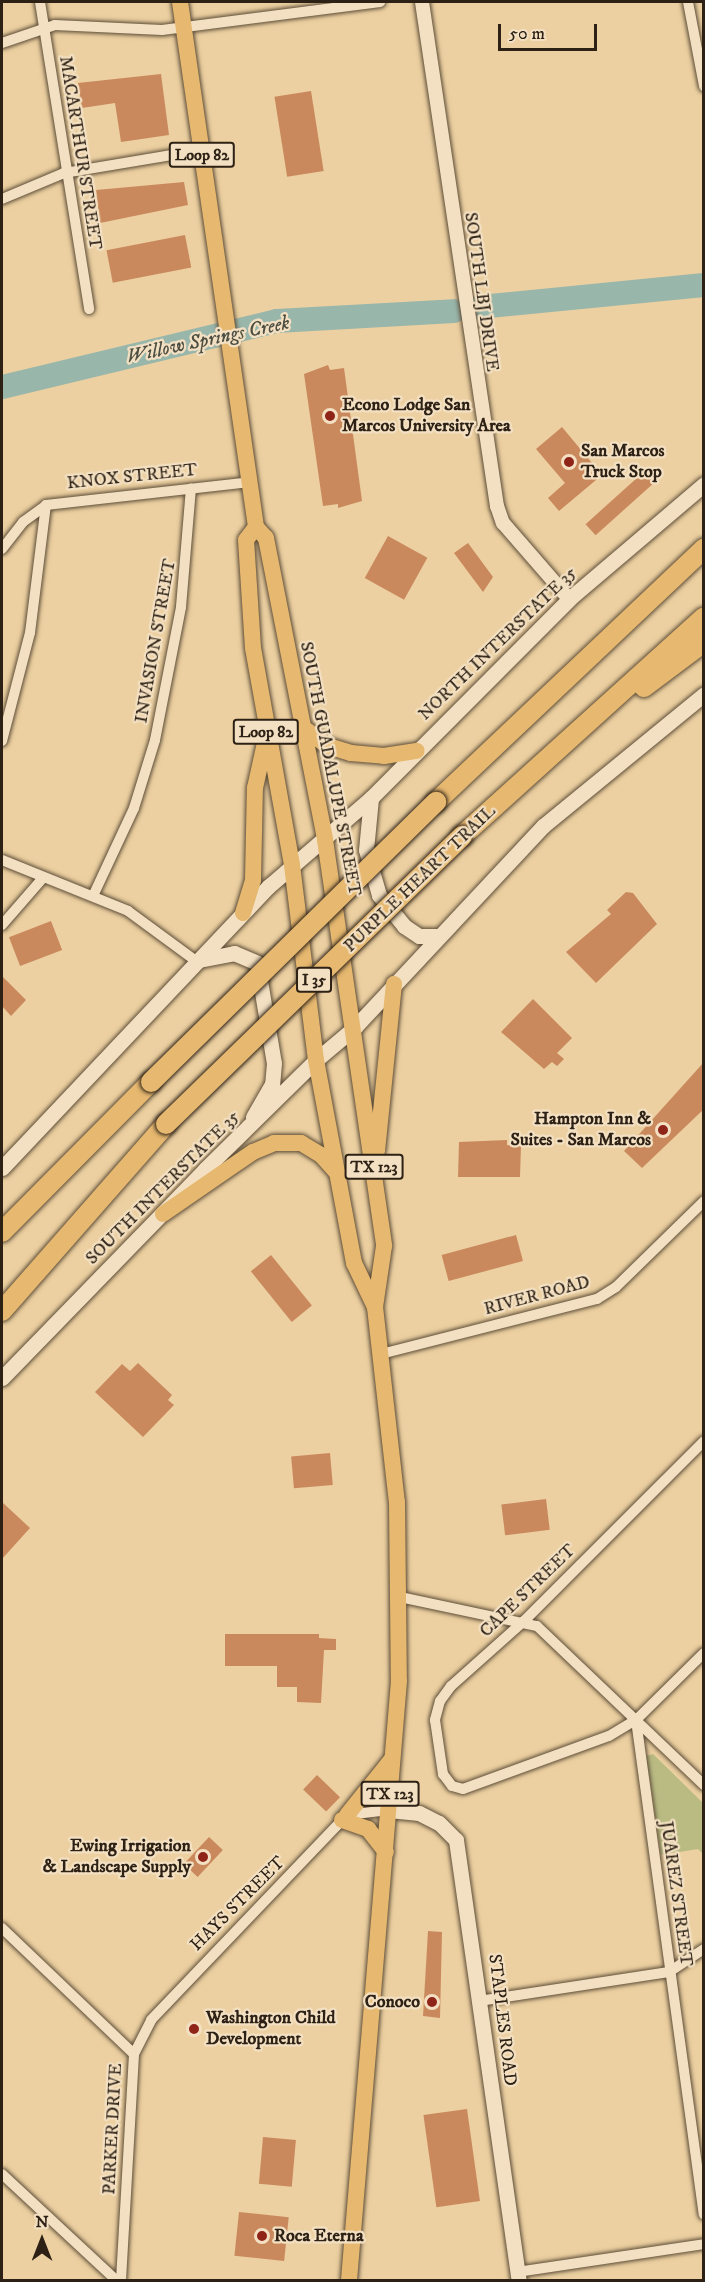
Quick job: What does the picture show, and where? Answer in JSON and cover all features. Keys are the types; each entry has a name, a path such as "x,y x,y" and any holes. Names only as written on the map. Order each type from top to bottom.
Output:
{"highway":[{"name":"I 35","path":"2,1232 436,802 704,549"},
{"name":"PURPLE HEART TRAIL","path":"2,1311 166,1124 462,836 704,617"},
{"path":"541,764 704,642"}],"main road":[{"name":"SOUTH GUADALUPE STREET","path":"180,2 256,527 266,538 277,609 295,672 301,726 325,840 355,1027 384,1246 375,1307 397,1502 400,1597 386,1852 349,2280"},
{"name":"NORTH INTERSTATE 35","path":"325,840 371,798 568,599 704,484"},
{"name":"SOUTH GUADALUPE STREET","path":"256,527 246,540 253,648 292,865 316,1060 354,1263 375,1307"},
{"path":"355,1027 543,826 704,694"},
{"path":"301,726 328,746 351,753 384,756 417,751"},
{"path":"243,913 253,880 255,788 267,736"},
{"path":"371,798 366,850 379,895 404,926 419,936 438,936"},
{"path":"2,1168 243,913 292,865 325,840"},
{"path":"196,961 234,953 256,963 274,1063 272,1084 245,1131"},
{"path":"374,1173 394,984"},
{"name":"SOUTH INTERSTATE 35","path":"2,1378 316,1060 355,1027"},
{"path":"163,1214 253,1152 274,1143 301,1143 321,1155 339,1176"},
{"path":"386,1852 368,1829 344,1818 392,1759"},
{"name":"STAPLES ROAD","path":"389,1810 419,1813 439,1823 456,1840 518,2276"}],"street":[{"name":"MACARTHUR STREET","path":"40,2 64,173 89,309"},
{"path":"2,43 44,27 77,23 134,31 183,28 380,2"},
{"name":"SOUTH LBJ DRIVE","path":"422,2 496,506 503,523 568,599"},
{"path":"688,2 704,86"},
{"path":"2,199 64,173 201,150"},
{"name":"KNOX STREET","path":"2,549 23,522 46,505 250,482"},
{"name":"INVASION STREET","path":"93,896 134,808 155,740 182,608 191,488"},
{"path":"2,741 30,633 46,505"},
{"path":"2,860 42,879 129,911 196,961"},
{"path":"2,925 42,879"},
{"name":"RIVER ROAD","path":"381,1354 597,1299 616,1287 704,1201"},
{"name":"CAPE STREET","path":"636,1720 609,1736 464,1789 453,1786 443,1774 435,1720 440,1701 704,1442"},
{"path":"400,1597 484,1618 524,1621 537,1626 704,1785"},
{"path":"636,1720 704,1653"},
{"name":"JUAREZ STREET","path":"636,1720 704,2214"},
{"path":"344,1818 362,1810 389,1810"},
{"name":"HAYS STREET","path":"134,2054 168,2000 344,1818"},
{"name":"PARKER DRIVE","path":"2,1928 134,2054 121,2280"},
{"path":"479,2001 669,1972 704,1949"},
{"path":"2,2174 116,2280"},
{"path":"518,2276 704,2244"}],"green space":[{"path":"653,1754 703,1803 703,1854 698,1849 661,1855 646,1756"}],"building":[{"path":"161,74 169,135 121,142 115,103 82,108 78,83"},
{"path":"311,91 324,171 287,177 274,97"},
{"path":"184,182 188,205 100,223 96,190"},
{"path":"185,235 191,267 113,283 106,250"},
{"name":"Econo Lodge San Marcos University Area","path":"328,365 330,370 344,368 362,501 338,508 338,504 323,506 304,374"},
{"name":"San Marcos Truck Stop","path":"562,427 602,475 559,511 548,498 565,483 536,449"},
{"path":"648,468 658,479 596,535 586,524"},
{"path":"388,536 427,558 404,600 365,578"},
{"path":"468,543 493,577 483,592 454,553"},
{"path":"626,892 633,893 657,924 596,983 566,952 611,914 607,910"},
{"path":"51,921 62,950 20,966 9,937"},
{"path":"2,976 26,1000 11,1016 2,1006"},
{"path":"533,999 572,1038 557,1053 564,1059 557,1066 552,1062 544,1069 501,1032"},
{"name":"Hampton Inn & Suites - San Marcos","path":"704,1062 704,1109 642,1168 624,1151"},
{"path":"507,1140 507,1145 521,1146 520,1177 458,1177 459,1142"},
{"path":"516,1235 523,1261 449,1281 442,1255"},
{"path":"271,1255 312,1306 292,1322 251,1271"},
{"path":"138,1363 172,1395 168,1400 174,1405 143,1437 95,1392 122,1364 130,1371"},
{"path":"330,1453 333,1485 294,1488 291,1456"},
{"path":"546,1499 550,1530 505,1535 501,1504"},
{"path":"2,1502 30,1528 2,1559"},
{"path":"225,1634 319,1634 319,1638 336,1639 336,1650 324,1650 321,1703 297,1702 297,1687 277,1687 277,1666 225,1666"},
{"path":"317,1775 340,1797 326,1812 303,1789"},
{"name":"Ewing Irrigation & Landscape Supply","path":"209,1837 223,1850 198,1877 184,1864"},
{"path":"428,1931 442,1932 440,2018 423,2016"},
{"path":"467,2109 480,2201 436,2207 423,2115"},
{"path":"263,2137 296,2140 292,2187 259,2184"},
{"name":"Roca Eterna","path":"239,2212 289,2217 284,2261 234,2256"}],"waterway":[{"name":"Willow Springs Creek","path":"480,307 704,285"},
{"name":"Willow Springs Creek","path":"2,387 277,321 454,311"}],"place":[{"name":"Econo Lodge San Marcos University Area","path":"330,416"},
{"name":"San Marcos Truck Stop","path":"569,462"},
{"name":"Hampton Inn & Suites - San Marcos","path":"663,1130"},
{"name":"Ewing Irrigation & Landscape Supply","path":"203,1857"},
{"name":"Conoco","path":"432,2002"},
{"name":"Washington Child Development","path":"194,2029"},
{"name":"Roca Eterna","path":"262,2236"}]}
